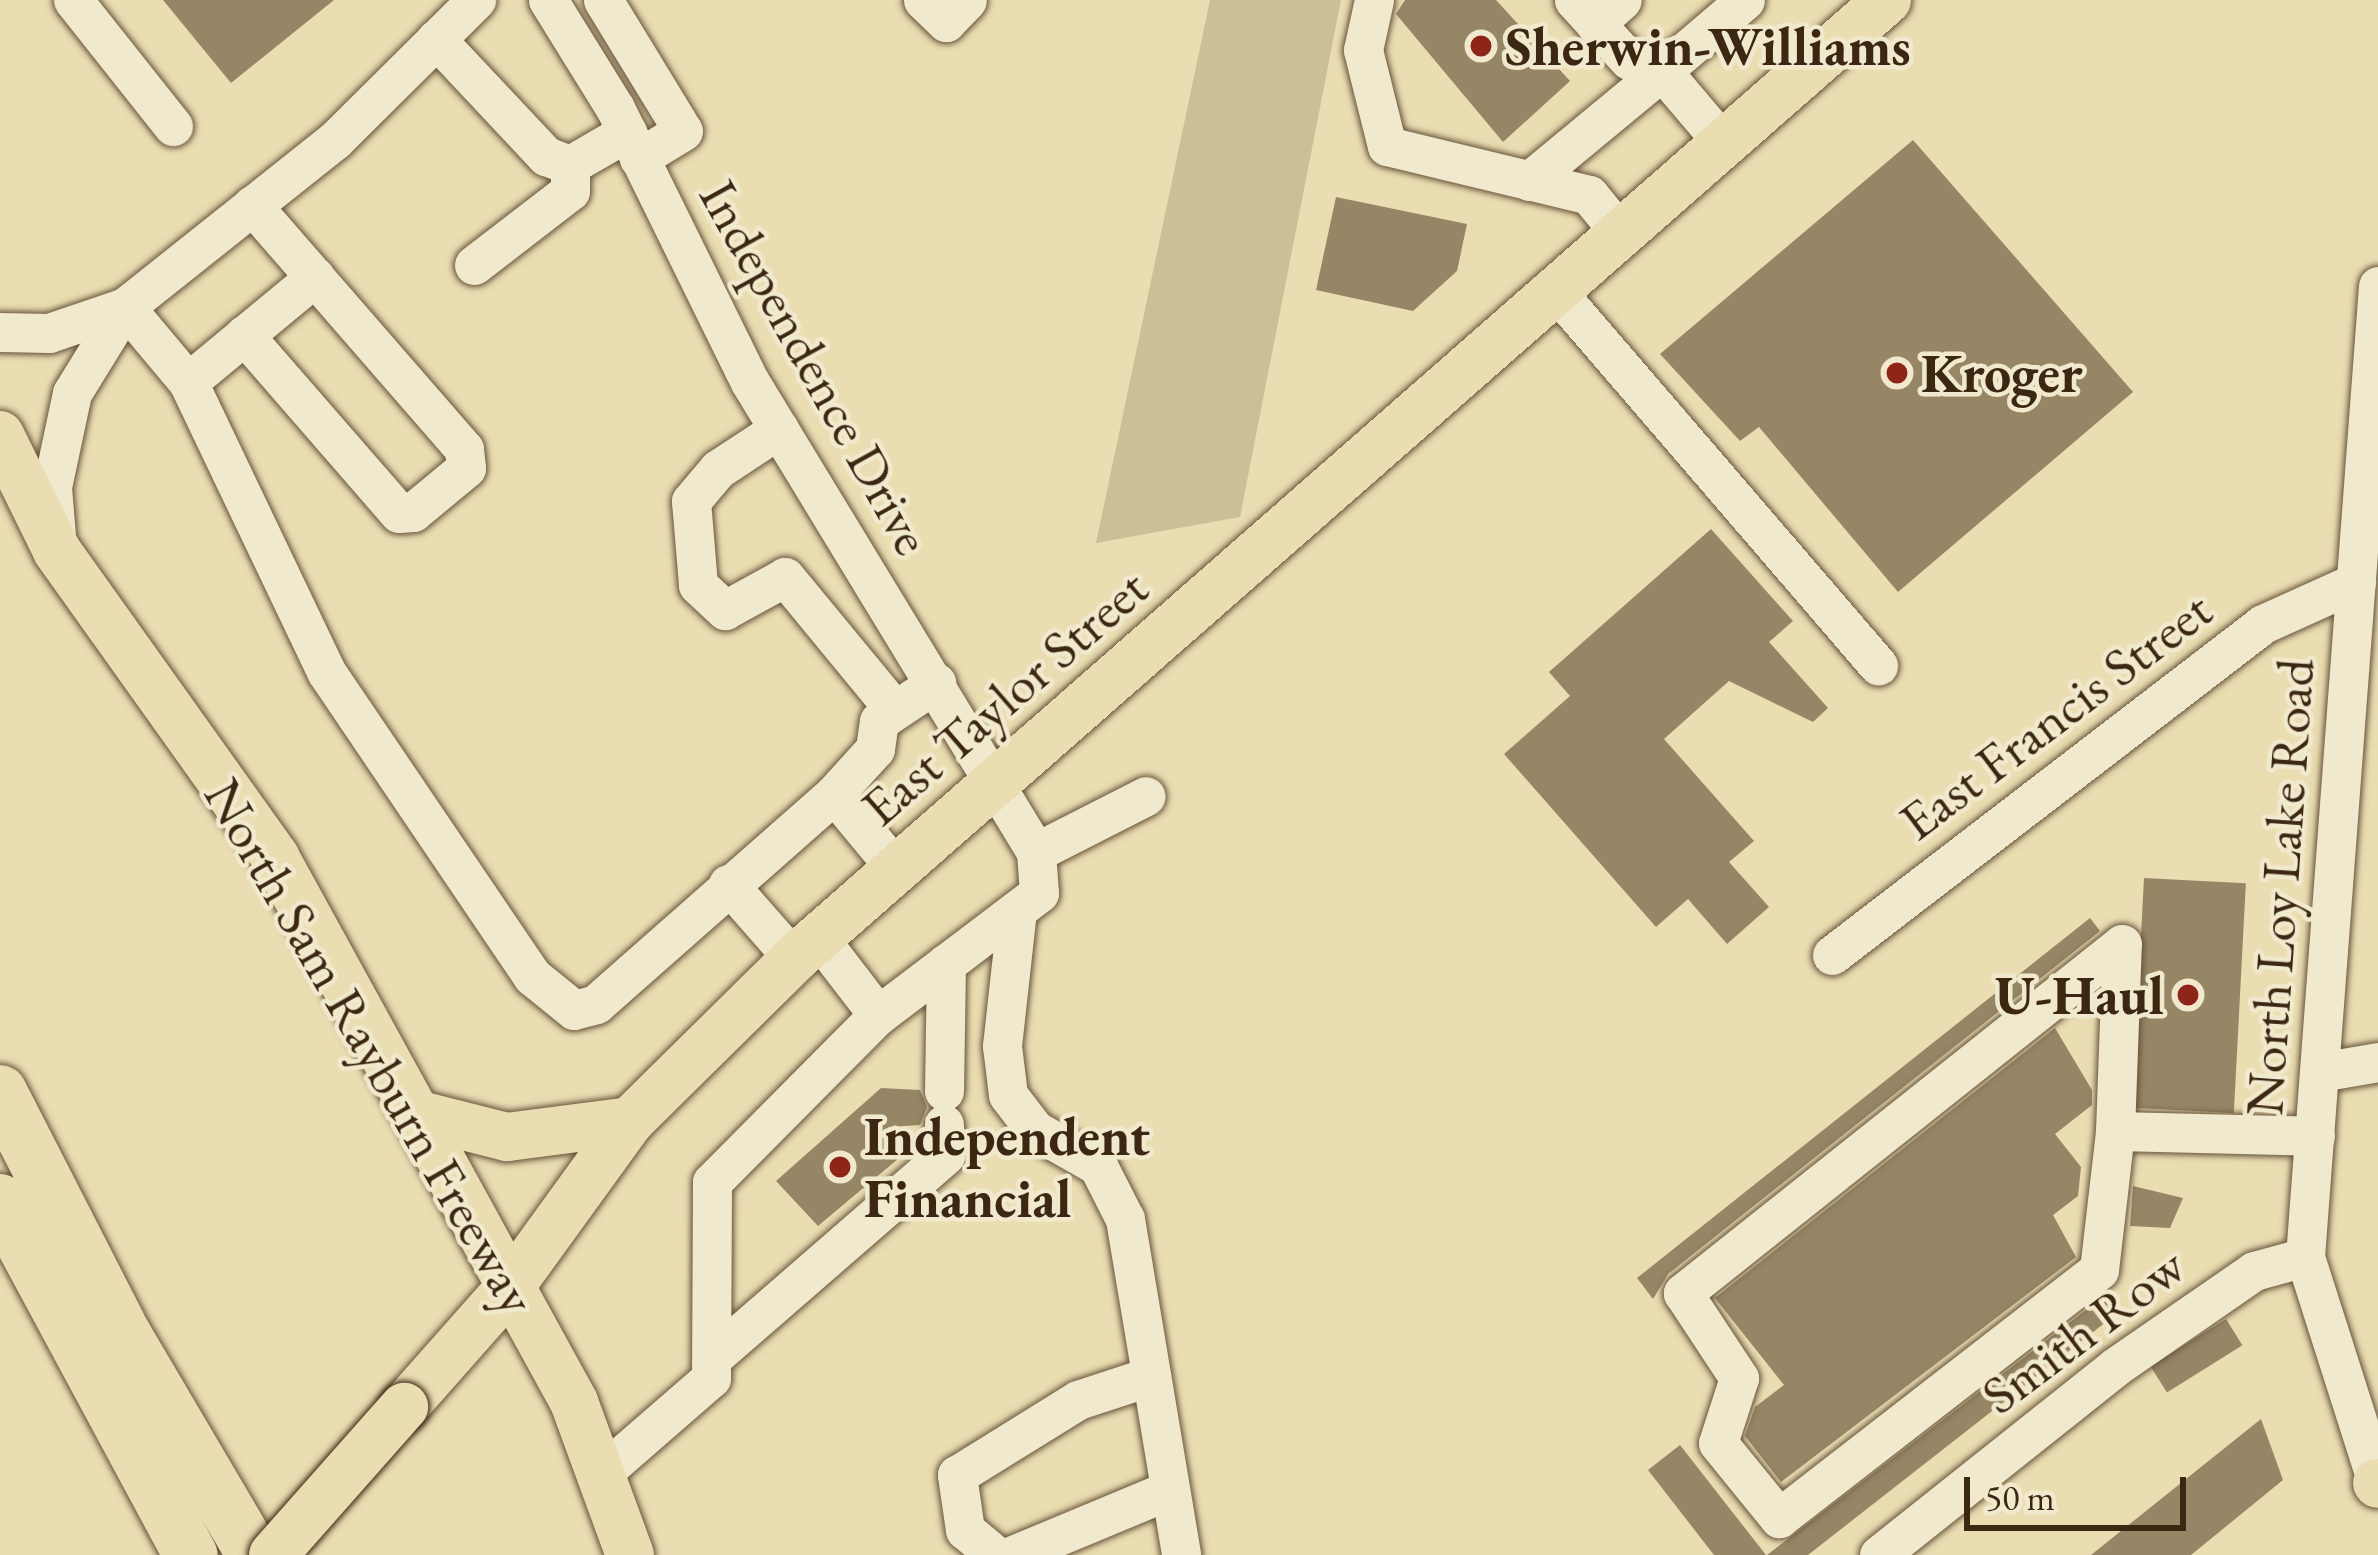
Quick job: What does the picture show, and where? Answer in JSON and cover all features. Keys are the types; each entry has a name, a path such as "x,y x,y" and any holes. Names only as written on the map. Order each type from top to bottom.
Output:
{"highway":[{"path":"0,1092 125,1336 254,1555"},
{"path":"0,1201 191,1555"},
{"path":"125,1336 293,1555"}],"main road":[{"name":"East Taylor Street","path":"273,1555 510,1287 630,1121 806,948 1887,0"},
{"name":"North Sam Rayburn Freeway","path":"0,435 57,551 275,856 510,1287 603,1472 630,1555"},
{"path":"416,1114 507,1137 630,1121"}],"street":[{"path":"73,0 173,126"},
{"path":"57,551 61,431 83,362 125,307 253,205 476,0"},
{"path":"436,39 546,156 571,165 683,131 599,0 556,14"},
{"path":"923,0 946,22 967,0"},
{"path":"1374,0 1363,50 1387,146 1588,195 1621,234"},
{"path":"1529,181 1745,0"},
{"path":"1597,8 1629,60 1662,71 1724,143"},
{"name":"Independence Drive","path":"556,14 633,145 779,429 1036,852"},
{"path":"474,265 570,190 571,165"},
{"path":"244,335 398,513 466,468 464,449 253,205"},
{"path":"188,382 315,277"},
{"name":"North Loy Lake Road","path":"2378,286 2364,573 2361,760 2320,1072 2306,1257 2378,1484"},
{"path":"1556,291 1878,665"},
{"path":"0,332 49,333 125,307"},
{"path":"125,307 188,382 327,673 555,1000 574,1010 596,1004 835,794 875,749 879,721 936,683"},
{"path":"779,429 718,469 692,501 698,585 725,610 784,577 894,709"},
{"name":"East Francis Street","path":"1832,955 2263,624 2364,573"},
{"path":"835,794 897,870"},
{"path":"603,1472 711,1378 712,1182 878,1015 1039,893 1036,852 1146,796"},
{"path":"728,884 878,1015"},
{"path":"1017,910 1002,1046 1009,1095 1035,1130 1098,1166 1125,1219 1181,1555"},
{"path":"2122,944 2115,1131 2099,1270 1779,1518 1718,1443 1739,1378 1683,1293 2122,944"},
{"path":"713,1357 945,1155 946,963"},
{"path":"2320,1072 2378,1062"},
{"path":"2115,1131 2315,1136"},
{"name":"Smith Row","path":"1879,1555 2115,1367 2254,1271 2306,1257"},
{"path":"995,1555 965,1530 956,1475 1078,1400 1151,1376"},
{"path":"1013,1555 1169,1490"}],"shaded area":[{"path":"1210,0 1341,0 1240,517 1096,543"}],"building":[{"path":"163,0 334,0 231,83"},
{"name":"Sherwin-Williams","path":"1405,0 1496,0 1570,81 1503,142 1396,14"},
{"name":"Kroger","path":"1913,140 2133,392 1898,592 1759,427 1740,441 1660,354"},
{"path":"1336,197 1467,224 1457,271 1413,311 1316,290"},
{"path":"1711,529 1793,621 1769,642 1828,708 1813,722 1729,681 1664,739 1754,841 1729,862 1769,907 1727,944 1688,899 1656,927 1504,754 1570,696 1549,672"},
{"name":"U-Haul","path":"2144,878 2246,883 2234,1113 2132,1108"},
{"path":"2090,918 2100,931 1668,1274 1653,1299 1637,1278"},
{"path":"2055,1028 2092,1090 2092,1105 2055,1134 2081,1167 2078,1196 2053,1215 2076,1257 1781,1482 1745,1436 1755,1407 1784,1385 1715,1298"},
{"name":"Independent Financial","path":"881,1088 920,1090 927,1107 920,1125 888,1127 905,1153 818,1226 776,1181"},
{"path":"2133,1186 2183,1198 2170,1228 2130,1226"},
{"path":"2107,1294 2120,1311 1808,1555 1767,1555"},
{"path":"2226,1319 2242,1345 2167,1392 2151,1366"},
{"path":"2261,1419 2283,1480 2191,1555 2091,1555"},
{"path":"1680,1445 1766,1555 1714,1555 1648,1470"}],"place":[{"name":"Sherwin-Williams","path":"1481,46"},
{"name":"Kroger","path":"1897,373"},
{"name":"U-Haul","path":"2188,995"},
{"name":"Independent Financial","path":"840,1167"}]}
